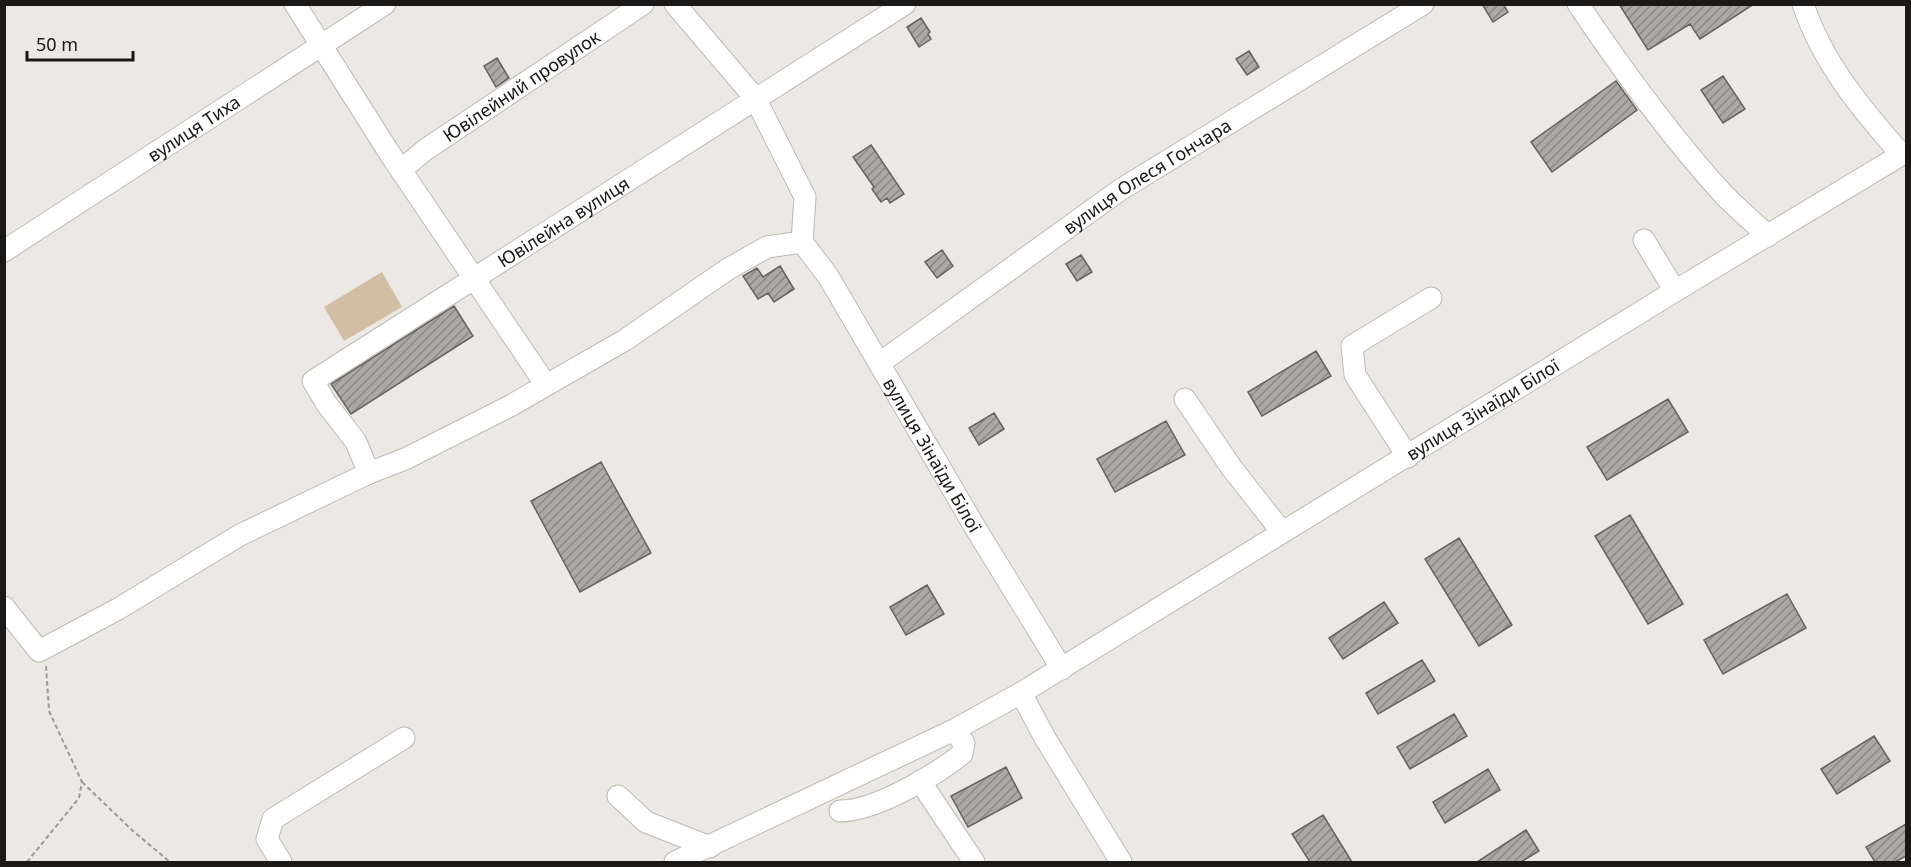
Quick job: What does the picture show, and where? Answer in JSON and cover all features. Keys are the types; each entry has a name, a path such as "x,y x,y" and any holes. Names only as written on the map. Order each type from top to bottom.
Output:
{"street":[{"path":"296,4 321,47 401,170 546,385"},
{"name":"вулиця Тиха","path":"4,251 385,4"},
{"name":"Ювілейний провулок","path":"401,170 426,150 643,4"},
{"path":"4,607 39,651 118,609 240,535 369,473 405,459 510,406 625,340 728,269 767,248 802,242 805,197 755,98 675,4"},
{"name":"Ювілейна вулиця","path":"369,473 356,442 326,403 314,381 905,4"},
{"name":"вулиця Олеся Гончара","path":"880,363 1120,190 1423,4"},
{"path":"1578,4 1641,94 1682,147 1725,196 1768,236"},
{"path":"1803,4 1813,33 1835,69 1869,118 1904,154"},
{"name":"вулиця Зінаїди Білої","path":"675,862 954,730 1021,693 1675,291 1904,154"},
{"path":"1644,240 1675,291"},
{"name":"вулиця Зінаїди Білої","path":"802,242 828,276 976,529 1062,669"},
{"path":"1407,457 1355,375 1352,346 1431,298"},
{"path":"1185,399 1231,467 1282,532"},
{"path":"1021,693 1045,738 1121,862"},
{"path":"840,811 873,804 942,770 962,754 964,743 954,730"},
{"path":"280,862 267,839 273,819 404,738"},
{"path":"920,781 974,862"},
{"path":"618,796 646,822 710,847"}],"path":[{"path":"39,651 46,663 49,711 82,782 133,831 170,862"},
{"path":"27,862 79,798 82,782"}],"shaded area":[{"path":"382,272 402,307 344,341 324,307"}],"building":[{"path":"1482,4 1503,4 1508,12 1493,22"},
{"path":"1619,4 1754,4 1700,39 1690,24 1648,50"},
{"path":"921,18 930,32 928,34 931,39 919,47 907,27"},
{"path":"1249,51 1259,67 1247,75 1236,59"},
{"path":"497,58 509,78 496,87 484,66"},
{"path":"1723,76 1745,109 1723,123 1701,90"},
{"path":"1616,81 1637,110 1552,172 1531,142"},
{"path":"871,145 904,194 890,203 887,198 881,202 872,189 874,187 853,157"},
{"path":"942,250 953,266 937,278 925,262"},
{"path":"1081,255 1092,272 1077,281 1066,264"},
{"path":"780,266 794,289 774,302 768,293 758,299 743,276 757,268 763,277"},
{"path":"454,306 473,336 351,414 331,384"},
{"path":"1316,351 1331,376 1262,416 1248,392"},
{"path":"1668,399 1688,432 1607,480 1587,447"},
{"path":"994,413 1004,429 979,445 969,428"},
{"path":"1166,421 1185,455 1115,492 1097,459"},
{"path":"601,462 651,553 580,592 531,501"},
{"path":"1630,515 1683,604 1648,624 1595,536"},
{"path":"1459,538 1512,625 1479,646 1425,559"},
{"path":"927,585 944,614 906,635 890,607"},
{"path":"1787,594 1806,628 1723,674 1704,640"},
{"path":"1384,602 1398,623 1343,659 1329,638"},
{"path":"1422,660 1435,681 1378,714 1366,693"},
{"path":"1454,714 1467,736 1410,769 1397,747"},
{"path":"1874,736 1890,761 1837,794 1821,769"},
{"path":"1006,767 1022,798 968,827 951,796"},
{"path":"1488,769 1500,790 1445,823 1433,802"},
{"path":"1323,815 1352,862 1310,862 1292,834"},
{"path":"1906,824 1906,856 1895,862 1875,862 1866,847"},
{"path":"1526,830 1539,851 1521,862 1477,862"}]}
